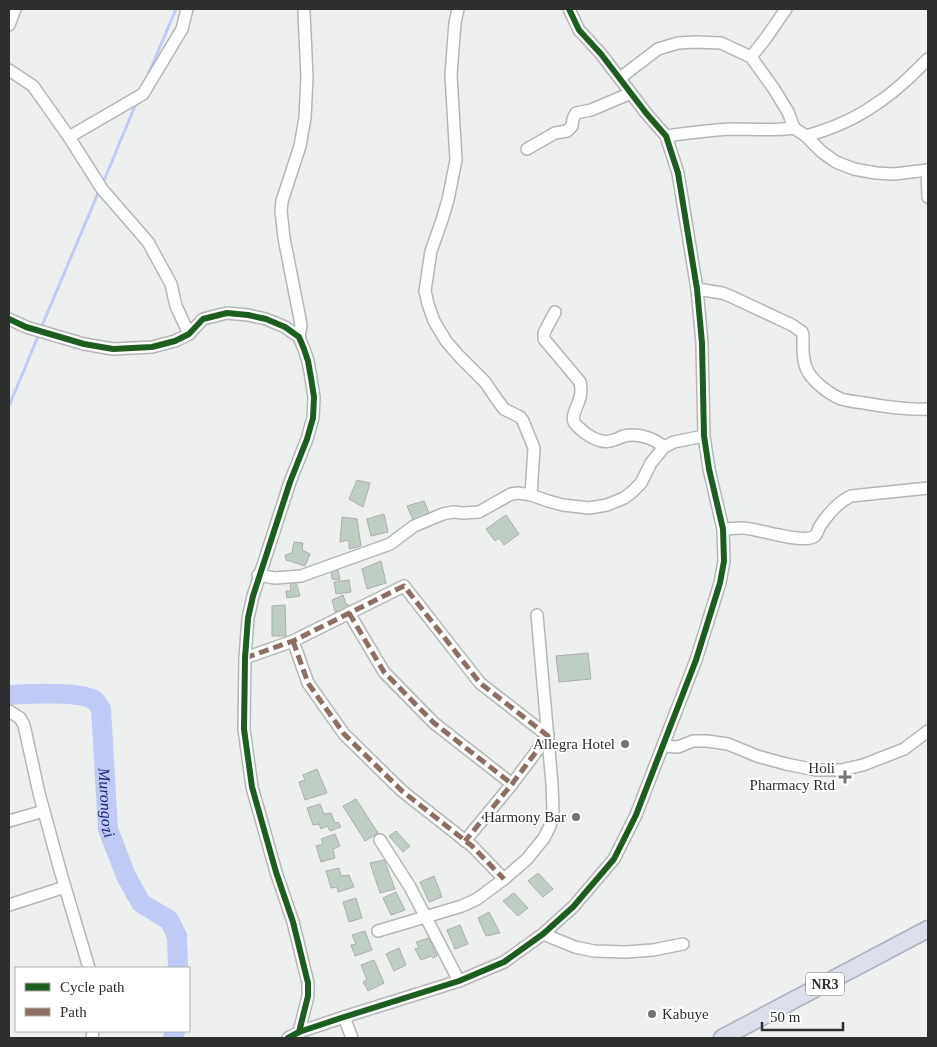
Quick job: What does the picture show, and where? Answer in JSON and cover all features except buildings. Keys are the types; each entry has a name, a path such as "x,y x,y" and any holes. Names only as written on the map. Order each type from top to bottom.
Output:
{"highway":[{"name":"NR3","path":"722,1038 928,929"}],"street":[{"path":"9,25 14,9"},
{"path":"69,137 143,94 182,29 187,9"},
{"path":"458,9 455,23 451,75 456,160 448,200 431,251 425,291 434,321 446,341 485,382 504,409 520,417 523,421 534,448 531,495"},
{"path":"288,1038 299,1032 344,1017 459,981 504,962 544,934 573,907 614,859 636,815 696,660 720,583 724,561 723,530 708,469 704,436 702,343 697,288 676,162 666,136 601,54 579,30 569,9"},
{"path":"751,57 786,9"},
{"path":"299,1032 308,996 308,983 293,922 276,872 252,787 244,729 245,658 248,618 252,596 313,418 314,397 312,378 299,337 301,325 284,238 281,211 282,200 300,146 305,118 307,77 304,12"},
{"path":"620,78 658,49 696,42 721,43 751,57 780,97 794,128 806,136 822,152 836,162 854,169 876,173 894,174 927,170 928,198"},
{"path":"806,136 830,129 876,105 928,59"},
{"path":"9,70 33,86 69,137 102,189 148,242 171,284 176,306 189,334"},
{"path":"527,148 555,133 567,131 572,126 576,113 591,110 631,93"},
{"path":"666,136 699,131 794,128"},
{"path":"697,288 730,296 799,329 803,335 803,357 809,373 827,391 841,398 896,409 928,409"},
{"path":"9,319 26,328 84,344 113,349 152,347 175,341 189,334 203,319 227,312 266,319 285,326 299,337"},
{"path":"555,312 544,332 544,340 580,382 582,388 581,396 573,417 578,427 596,440 606,442 634,435 652,439 664,447"},
{"path":"258,575 275,578 301,576 390,544 414,526 443,514 479,512 510,494 531,495 563,505 589,508 607,506 624,498 641,483 651,463 664,447 674,442 704,436"},
{"path":"723,530 743,528 787,537 811,537 815,535 841,500 850,496 928,488"},
{"path":"245,658 293,641 404,586 480,683 548,736"},
{"path":"349,614 384,672 434,723 512,784"},
{"path":"378,931 462,906 477,899 527,859 544,838 550,826 553,802 537,615"},
{"path":"293,641 308,683 344,734 402,791 472,846 504,879"},
{"path":"9,711 20,718 24,725 44,811 89,967"},
{"path":"663,746 678,747 694,741 707,741 728,744 757,756 786,764 816,770 841,770 863,765 904,749 928,731"},
{"path":"465,841 512,784 548,736"},
{"path":"9,822 44,811"},
{"path":"380,840 410,887 459,981"},
{"path":"9,904 65,887"},
{"path":"544,934 575,947 594,951 626,952 653,950 684,944"},
{"path":"344,1017 352,1038"}],"waterway":[{"path":"148,75 176,9"},
{"path":"103,183 137,101"},
{"path":"41,328 99,191"},
{"path":"9,406 39,334"},
{"name":"Murongozi","path":"9,695 77,695 94,700 101,709 108,829 126,876 141,903 169,920 177,936 178,967"},
{"name":"Murongozi","path":"173,1038 175,1032"}],"marked path":[{"path":"245,658 293,641 404,586 480,683 548,736 512,784 465,841"},
{"path":"349,613 384,672 434,723 512,784"},
{"path":"293,641 308,683 344,734 402,791 472,846 504,879"}],"cycle path":[{"path":"288,1038 299,1032 459,981 504,962 543,934 573,907 614,859 636,815 696,660 720,583 724,561 723,529 709,469 704,436 702,343 697,289 678,173 666,136 601,54 579,30 569,9"},
{"path":"9,319 26,327 84,344 113,349 152,347 175,341 189,334 203,319 227,313 248,315 266,319 285,327 299,337 304,349 314,397 313,418 290,482 253,596 248,618 245,658 244,729 252,787 276,872 293,922 308,983 308,996 299,1032"}],"place":[{"name":"Allegra Hotel","path":"625,744"},
{"name":"Holi Pharmacy Rtd","path":"845,777"},
{"name":"Harmony Bar","path":"576,817"},
{"name":"Kabuye","path":"652,1014"}]}
